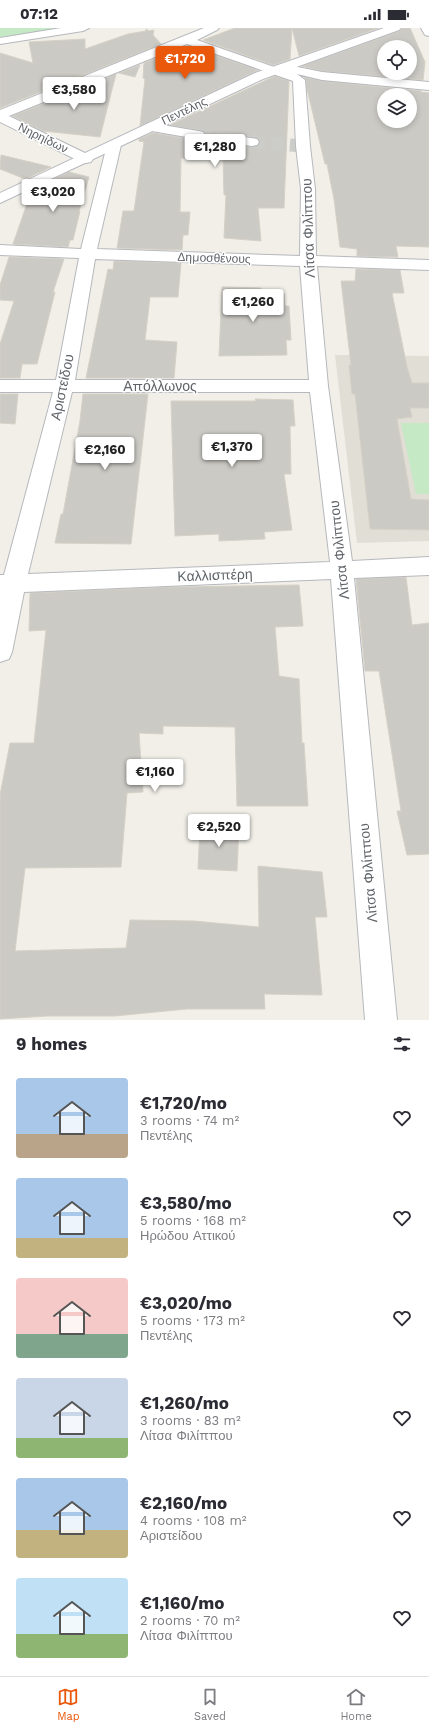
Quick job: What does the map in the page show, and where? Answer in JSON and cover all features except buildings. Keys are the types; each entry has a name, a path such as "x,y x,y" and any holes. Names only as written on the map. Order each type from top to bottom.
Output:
{"street":[{"path":"0,41 82,28"},
{"name":"Πεντέλης","path":"0,199 151,127 278,69 395,28"},
{"path":"427,28 429,33"},
{"path":"0,116 187,40 207,29"},
{"path":"187,40 278,69 322,76 429,86"},
{"path":"278,69 299,80 302,78 322,76"},
{"name":"Λίτσα Φιλίππου","path":"299,80 303,146 308,189 308,261 319,386 342,570 381,1020"},
{"name":"Νηρηίδων","path":"0,116 86,159"},
{"path":"151,127 198,135"},
{"path":"229,139 252,142"},
{"name":"Αριστείδου","path":"0,652 7,583 64,386 88,254 114,145"},
{"name":"Δημοσθένους","path":"0,250 429,265"},
{"name":"Απόλλωνος","path":"0,386 319,386"},
{"name":"Καλλισπέρη","path":"7,583 429,566"}],"shaded area":[{"path":"335,355 429,356 429,541 357,543"}],"green space":[{"path":"0,28 77,28 0,37"},
{"path":"401,423 429,423 429,494 416,494"}],"tunnel":[{"path":"198,135 229,139"},
{"path":"252,142 303,146"}]}
